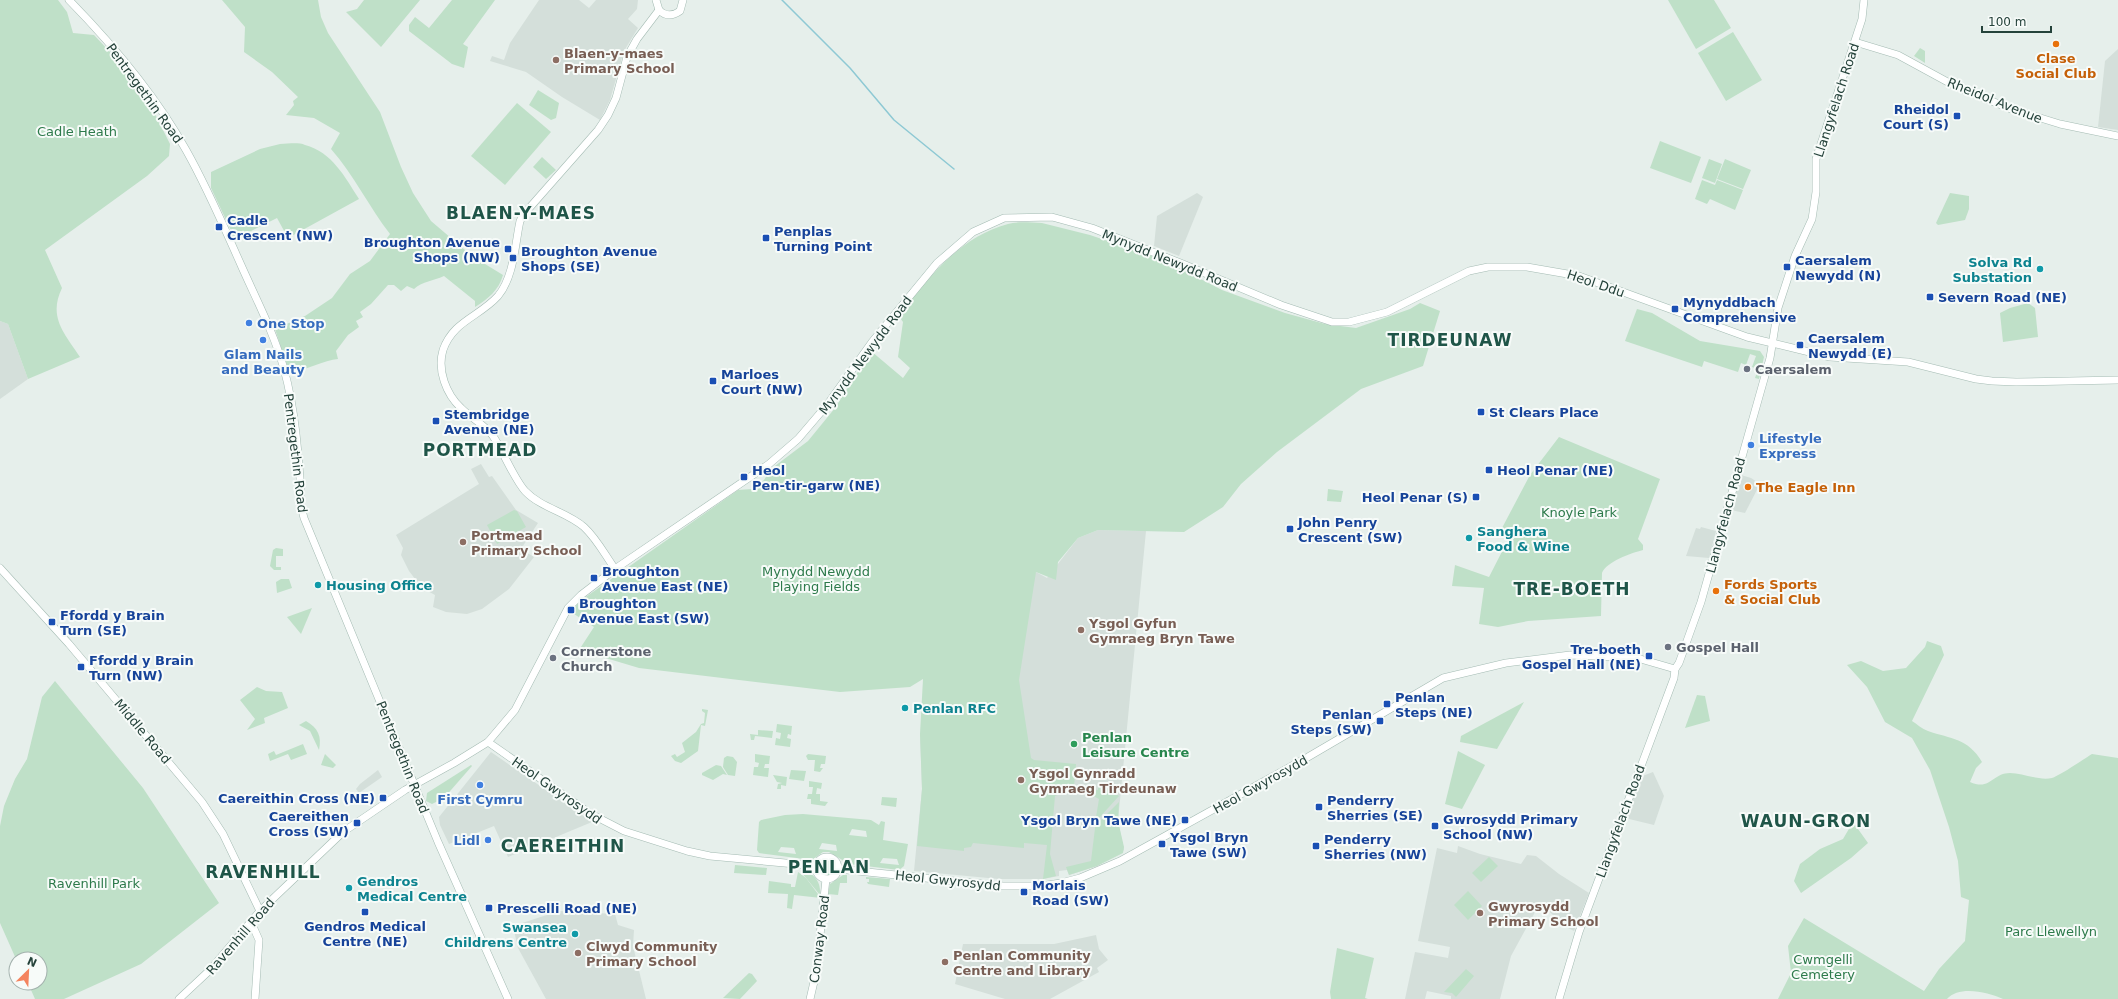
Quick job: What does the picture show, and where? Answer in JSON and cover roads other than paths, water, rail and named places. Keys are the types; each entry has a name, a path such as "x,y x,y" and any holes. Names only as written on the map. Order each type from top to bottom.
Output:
{"street":[{"name":"Pentregethin Road","path":"70,0 104,37 139,81 164,115 186,149 216,211 271,334 284,368 293,409 301,492 300,502 304,518 414,786 508,999"},
{"path":"656,0 659,10 666,15 676,14 682,6 682,0"},
{"name":"Llangyfelach Road","path":"1559,999 1579,932 1701,602 1772,343 1778,308 1814,211 1816,192 1816,159 1862,19 1864,0"},
{"path":"614,569 594,538 584,527 524,491 492,434 460,408 447,390 441,370 443,352 448,338 457,327 492,301 505,283 520,221 524,214 595,134 608,115 616,98 627,57 637,39 659,10"},
{"name":"Rheidol Avenue","path":"1855,42 1898,55 1955,86 2011,109 2060,124 2118,136"},
{"name":"Mynydd Newydd Road","path":"414,786 488,742 515,710 568,608 581,595 614,569 769,464 798,439 827,405 872,342 937,263 973,232 1004,218 1052,217 1092,228 1280,305 1332,322 1349,322 1366,318 1403,305 1419,297"},
{"name":"Heol Ddu","path":"1419,297 1470,271 1511,266 1542,268 1578,276 1674,312 1772,343 1830,357 1908,362 1976,379 1992,381 2118,380"},
{"name":"Middle Road","path":"0,568 73,649 202,802 223,834 260,911"},
{"name":"Heol Gwyrosydd","path":"838,869 1004,886 1040,886 1060,883 1080,878 1120,861 1308,757 1443,678 1506,663 1570,655 1637,658 1675,669"},
{"name":"Heol Gwyrosydd","path":"488,742 591,814 624,831 687,851 710,856 817,866"},
{"name":"Ravenhill Road","path":"179,999 210,970 260,911 343,832 370,812 414,786"},
{"path":"827,858 834,860 838,869 835,876 826,879 818,874 817,866 821,860 827,858"},
{"name":"Conway Road","path":"810,999 816,972 826,879"},
{"path":"251,922 259,940 255,999"}],"waterway":[{"path":"782,0 850,68 894,120 954,169"}],"place":[{"name":"Clase Social Club","path":"2056,44"},
{"name":"Blaen-y-maes Primary School","path":"556,60"},
{"name":"Rheidol Court (S)","path":"1957,116"},
{"name":"Cadle Crescent (NW)","path":"219,227"},
{"name":"Penplas Turning Point","path":"766,238"},
{"name":"Broughton Avenue Shops (NW)","path":"508,249"},
{"name":"Broughton Avenue Shops (SE)","path":"513,258"},
{"name":"Caersalem Newydd (N)","path":"1787,267"},
{"name":"Solva Rd Substation","path":"2040,269"},
{"name":"Severn Road (NE)","path":"1930,297"},
{"name":"Mynyddbach Comprehensive","path":"1675,309"},
{"name":"One Stop","path":"249,323"},
{"name":"Glam Nails and Beauty","path":"263,340"},
{"name":"Caersalem Newydd (E)","path":"1800,345"},
{"name":"Caersalem","path":"1747,369"},
{"name":"Marloes Court (NW)","path":"713,381"},
{"name":"St Clears Place","path":"1481,412"},
{"name":"Stembridge Avenue (NE)","path":"436,421"},
{"name":"Lifestyle Express","path":"1751,445"},
{"name":"Heol Penar (NE)","path":"1489,470"},
{"name":"Heol Pen-tir-garw (NE)","path":"744,477"},
{"name":"The Eagle Inn","path":"1748,487"},
{"name":"Heol Penar (S)","path":"1476,497"},
{"name":"John Penry Crescent (SW)","path":"1290,529"},
{"name":"Sanghera Food & Wine","path":"1469,538"},
{"name":"Portmead Primary School","path":"463,542"},
{"name":"Broughton Avenue East (NE)","path":"594,578"},
{"name":"Housing Office","path":"318,585"},
{"name":"Fords Sports & Social Club","path":"1716,591"},
{"name":"Broughton Avenue East (SW)","path":"571,610"},
{"name":"Ffordd y Brain Turn (SE)","path":"52,622"},
{"name":"Ysgol Gyfun Gymraeg Bryn Tawe","path":"1081,630"},
{"name":"Gospel Hall","path":"1668,647"},
{"name":"Tre-boeth Gospel Hall (NE)","path":"1649,656"},
{"name":"Cornerstone Church","path":"553,658"},
{"name":"Ffordd y Brain Turn (NW)","path":"81,667"},
{"name":"Penlan Steps (NE)","path":"1387,704"},
{"name":"Penlan RFC","path":"905,708"},
{"name":"Penlan Steps (SW)","path":"1380,721"},
{"name":"Penlan Leisure Centre","path":"1074,744"},
{"name":"Ysgol Gynradd Gymraeg Tirdeunaw","path":"1021,780"},
{"name":"First Cymru","path":"480,785"},
{"name":"Caereithin Cross (NE)","path":"383,798"},
{"name":"Penderry Sherries (SE)","path":"1319,807"},
{"name":"Ysgol Bryn Tawe (NE)","path":"1185,820"},
{"name":"Caereithen Cross (SW)","path":"357,823"},
{"name":"Gwrosydd Primary School (NW)","path":"1435,826"},
{"name":"Lidl","path":"488,840"},
{"name":"Ysgol Bryn Tawe (SW)","path":"1162,844"},
{"name":"Penderry Sherries (NW)","path":"1316,846"},
{"name":"Gendros Medical Centre","path":"349,888"},
{"name":"Morlais Road (SW)","path":"1024,892"},
{"name":"Prescelli Road (NE)","path":"489,908"},
{"name":"Gendros Medical Centre (NE)","path":"365,912"},
{"name":"Gwyrosydd Primary School","path":"1480,913"},
{"name":"Swansea Childrens Centre","path":"575,934"},
{"name":"Clwyd Community Primary School","path":"578,953"},
{"name":"Penlan Community Centre and Library","path":"945,962"}],"district":[{"name":"BLAEN-Y-MAES","path":"521,213"},
{"name":"TIRDEUNAW","path":"1450,340"},
{"name":"PORTMEAD","path":"480,450"},
{"name":"TRE-BOETH","path":"1572,589"},
{"name":"WAUN-GRON","path":"1806,821"},
{"name":"CAEREITHIN","path":"563,846"},
{"name":"PENLAN","path":"829,867"},
{"name":"RAVENHILL","path":"263,872"}],"park label":[{"name":"Cadle Heath","path":"77,131"},
{"name":"Knoyle Park","path":"1579,512"},
{"name":"Mynydd Newydd Playing Fields","path":"816,578"},
{"name":"Ravenhill Park","path":"94,883"},
{"name":"Parc Llewellyn","path":"2051,931"},
{"name":"Cwmgelli Cemetery","path":"1823,966"}]}
